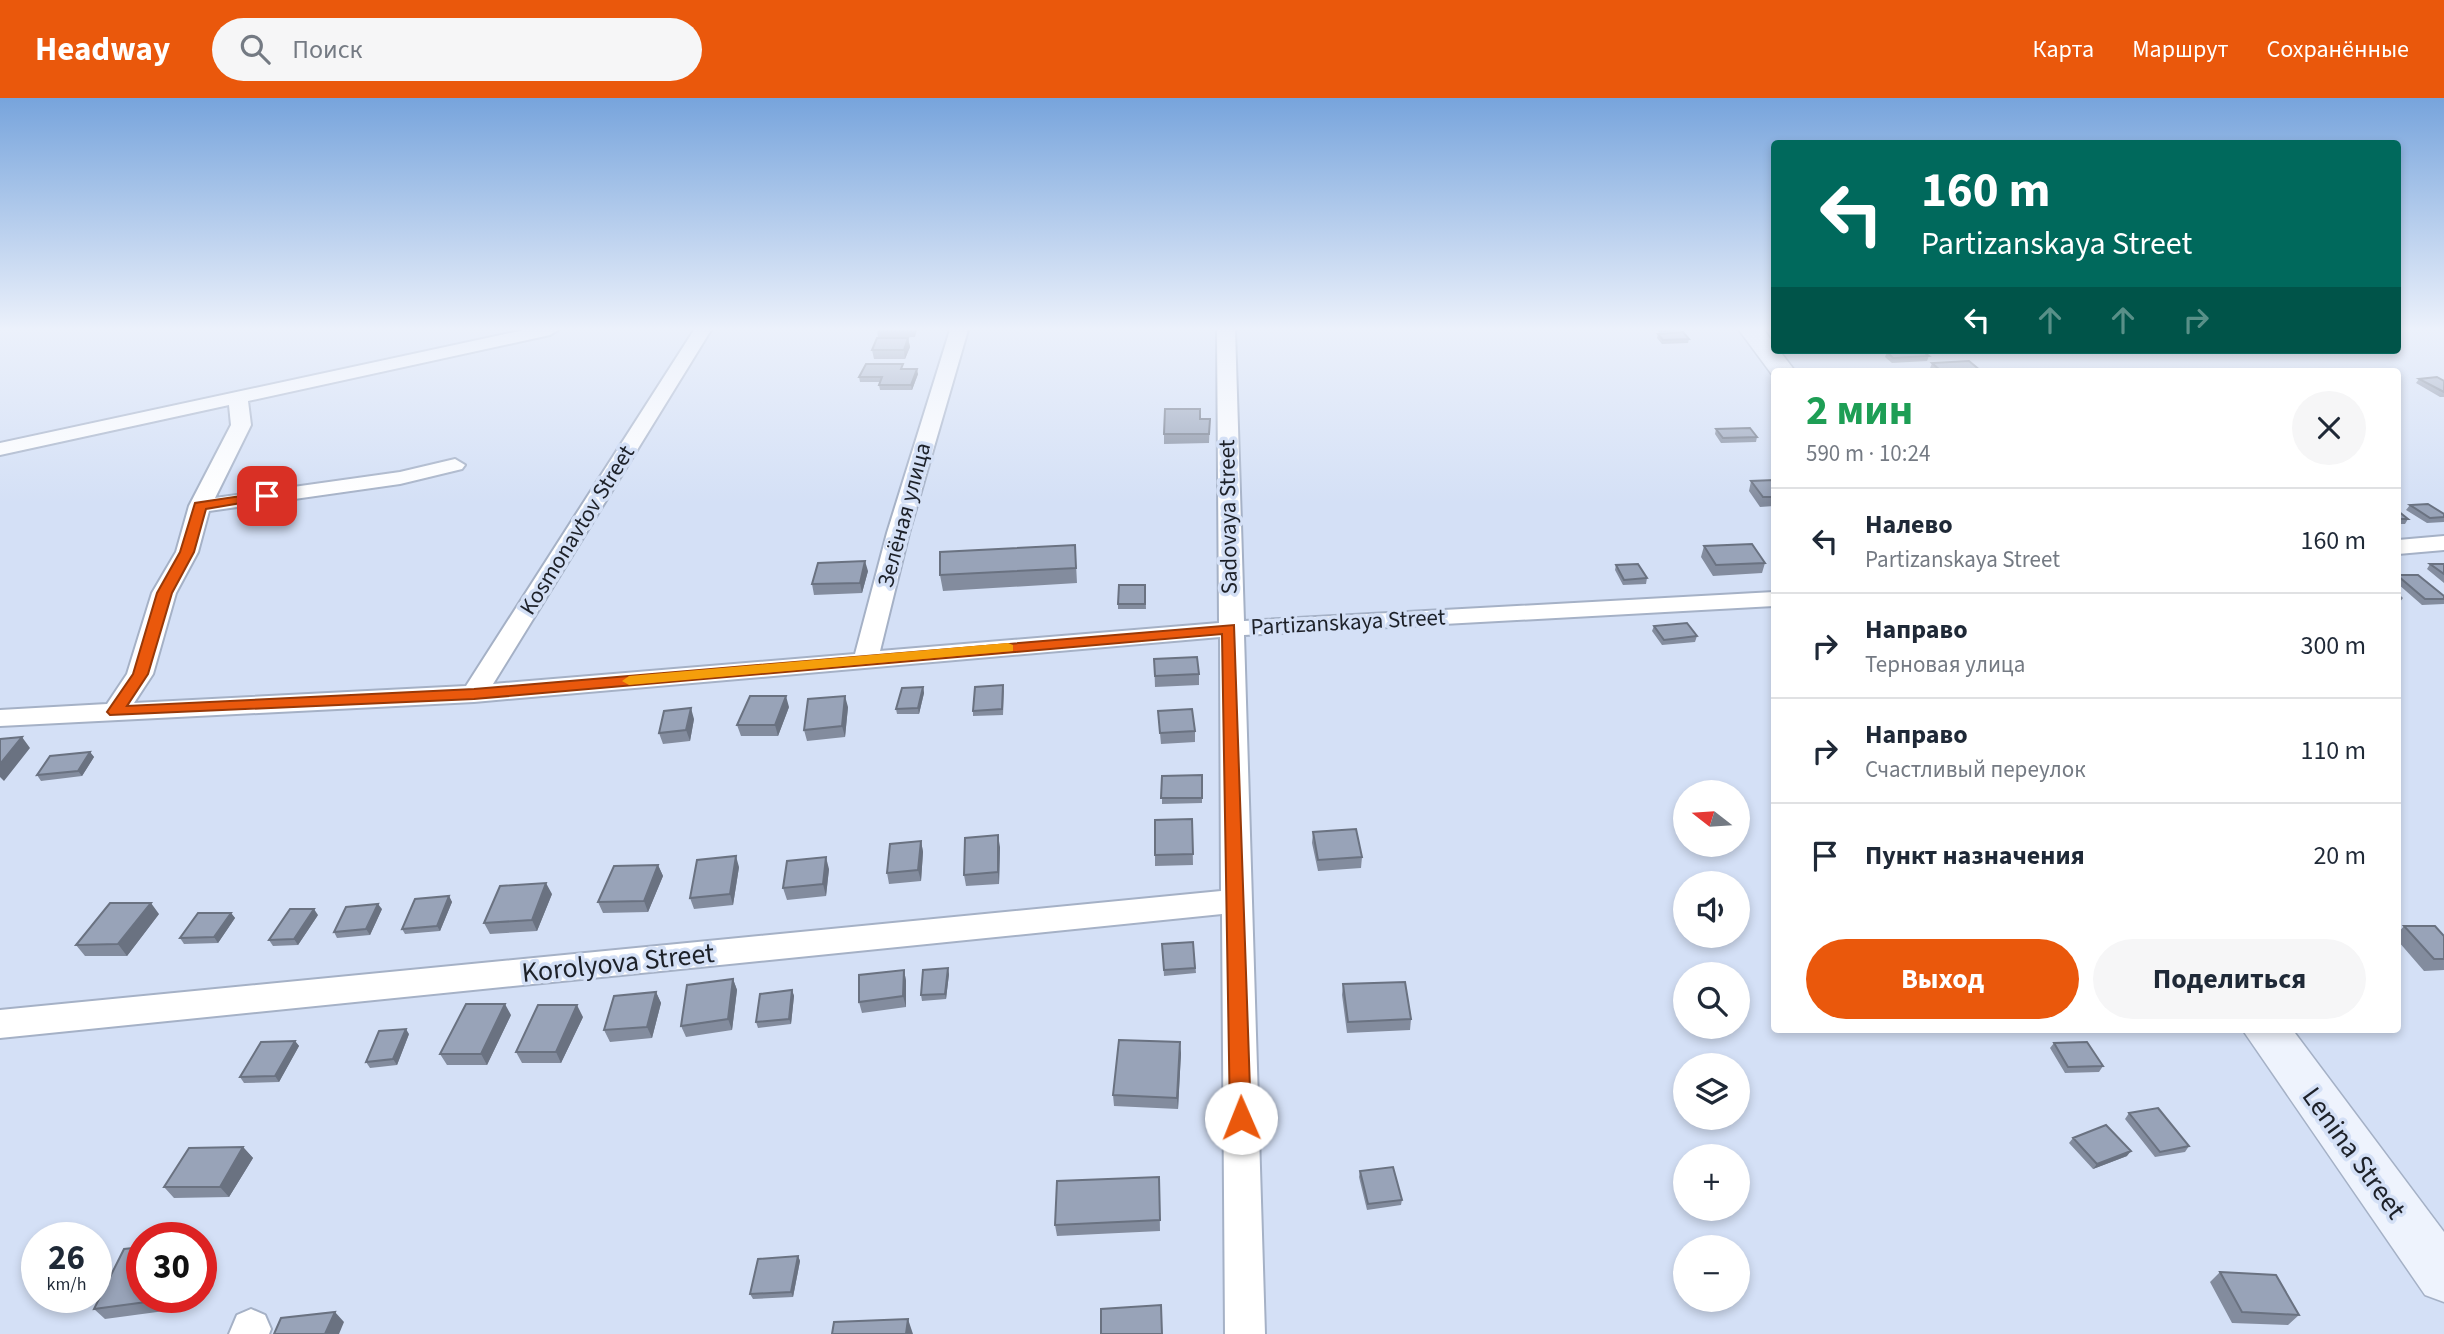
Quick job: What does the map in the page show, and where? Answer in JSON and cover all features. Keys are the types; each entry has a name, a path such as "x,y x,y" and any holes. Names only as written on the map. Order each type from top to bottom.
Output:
{"street":[{"path":"0,449 276,388"},
{"name":"Kosmonavtov Street","path":"474,694 668,388"},
{"name":"Зелёная улица","path":"865,661 898,533 942,388"},
{"name":"Sadovaya Street","path":"1227,388 1229,629 1245,1334"},
{"path":"115,712 140,674 164,593 187,552 200,506 241,425 238,397"},
{"path":"200,506 400,478 455,465"},
{"path":"2401,547 2444,543"},
{"name":"Partizanskaya Street","path":"0,718 474,694 1229,629 1771,599"},
{"name":"Korolyova Street","path":"0,1024 1236,901"},
{"name":"Lenina Street","path":"2267,1033 2444,1276"}],"building":[{"path":"1165,409 1200,409 1200,419 1210,419 1209,434 1164,434"},
{"path":"1750,428 1757,437 1723,438 1716,429"},
{"path":"1771,480 1771,497 1763,497 1751,481"},
{"path":"2428,504 2444,514 2444,517 2430,518 2410,505"},
{"path":"1752,544 1765,563 1716,565 1704,546"},
{"path":"1075,545 1076,568 940,575 940,552"},
{"path":"865,561 860,583 812,584 818,563"},
{"path":"1638,564 1647,578 1624,580 1616,565"},
{"path":"2430,564 2444,564 2444,574"},
{"path":"2401,575 2418,575 2444,596 2444,599 2425,599 2401,579"},
{"path":"1119,585 1145,585 1145,604 1118,604"},
{"path":"1687,623 1697,636 1664,640 1654,626"},
{"path":"1197,657 1199,674 1155,676 1154,659"},
{"path":"1003,685 1002,709 973,711 975,687"},
{"path":"923,687 918,708 896,709 902,688"},
{"path":"750,696 786,696 775,725 737,725"},
{"path":"845,696 842,726 804,730 808,699"},
{"path":"691,708 686,730 659,733 664,711"},
{"path":"1192,709 1195,731 1160,733 1158,711"},
{"path":"22,737 0,764 0,739"},
{"path":"90,752 78,771 37,775 50,756"},
{"path":"1202,775 1202,798 1161,798 1162,776"},
{"path":"1192,819 1193,854 1155,855 1155,820"},
{"path":"1356,829 1362,857 1318,860 1313,832"},
{"path":"998,835 998,872 964,875 965,838"},
{"path":"921,841 918,870 887,873 890,844"},
{"path":"736,856 730,894 690,898 697,860"},
{"path":"826,857 823,884 783,888 787,861"},
{"path":"658,865 644,901 598,902 614,866"},
{"path":"546,883 532,920 484,923 500,886"},
{"path":"449,896 437,926 402,929 415,899"},
{"path":"110,903 151,903 118,944 76,945"},
{"path":"378,904 366,929 334,932 346,907"},
{"path":"290,909 314,909 294,939 269,940"},
{"path":"198,913 231,913 214,937 180,938"},
{"path":"2404,926 2435,926 2444,936 2444,959 2434,959"},
{"path":"1193,942 1195,968 1164,970 1162,944"},
{"path":"948,968 945,994 921,995 923,970"},
{"path":"904,970 903,996 859,1002 859,975"},
{"path":"733,979 728,1019 681,1026 687,985"},
{"path":"1405,982 1411,1019 1348,1022 1343,984"},
{"path":"792,990 789,1019 756,1022 760,994"},
{"path":"656,992 647,1027 604,1030 614,996"},
{"path":"466,1004 505,1004 481,1054 440,1054"},
{"path":"538,1005 577,1005 556,1052 516,1052"},
{"path":"406,1029 393,1059 366,1062 379,1031"},
{"path":"1119,1040 1180,1042 1177,1098 1113,1095"},
{"path":"295,1041 275,1076 240,1077 261,1042"},
{"path":"2087,1042 2103,1066 2068,1067 2054,1043"},
{"path":"2158,1108 2189,1146 2160,1152 2129,1113"},
{"path":"2106,1125 2131,1151 2097,1164 2073,1138"},
{"path":"243,1147 220,1187 164,1187 189,1148"},
{"path":"1393,1167 1402,1200 1368,1204 1360,1171"},
{"path":"1159,1177 1160,1220 1055,1225 1057,1181"},
{"path":"124,1249 126,1305 112,1307 112,1273"},
{"path":"798,1256 791,1292 750,1294 758,1259"},
{"path":"2220,1272 2276,1275 2299,1315 2242,1312"},
{"path":"1161,1305 1162,1334 1101,1334 1101,1309"},
{"path":"335,1312 325,1334 274,1334 281,1318"},
{"path":"908,1319 906,1334 832,1334 834,1322"}],"slow traffic":[{"path":"629,681 1008,648"}],"route":[{"path":"267,496 200,506 187,552 164,593 140,674 115,712 474,694 1229,629 1241,1118"}]}
